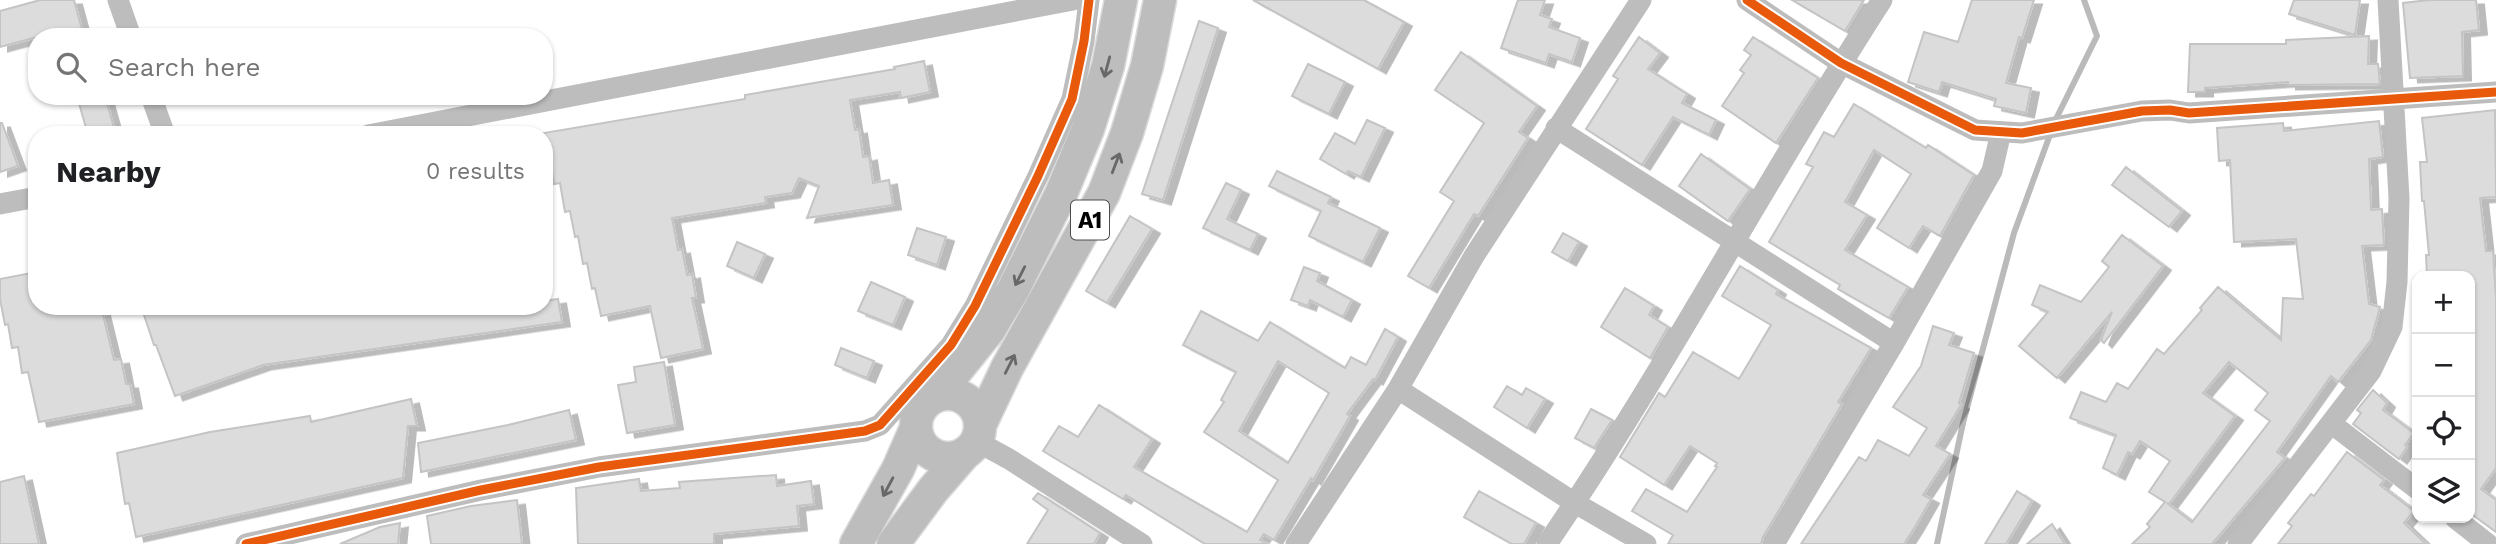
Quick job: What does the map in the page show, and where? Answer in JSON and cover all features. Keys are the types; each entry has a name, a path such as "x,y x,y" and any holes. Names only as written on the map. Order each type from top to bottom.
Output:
{"highway":[{"name":"A1","path":"935,397 989,330 1013,290 1061,194 1088,129 1108,66 1121,0"},
{"name":"A1","path":"893,544 974,440 1007,368 1104,193 1127,133 1147,66 1160,0"},
{"path":"856,544 898,468 916,428 920,410 935,397 945,394 965,399 978,414 974,440 947,458 929,452 922,445 916,428"}],"street":[{"path":"118,0 128,28"},
{"path":"553,100 1073,0"},
{"path":"246,544 481,490 599,467 866,431 880,425 951,345 975,306 1072,99 1089,0"},
{"path":"1296,544 1398,389 1474,256 1641,0"},
{"path":"1747,0 1841,63 1975,130 2011,132 2142,111 2189,113 2496,92"},
{"path":"1547,544 1575,503 1841,63 1882,0"},
{"path":"2238,544 2371,371 2392,327 2397,282 2399,198 2388,0"},
{"path":"154,105 162,126"},
{"path":"415,126 525,105"},
{"path":"1556,128 1895,344"},
{"path":"1774,544 1895,344 2011,132"},
{"path":"0,204 28,199"},
{"path":"1398,389 1575,503 1646,544"},
{"path":"2332,424 2412,485"},
{"path":"974,440 1009,459 1142,544"},
{"path":"2461,523 2488,544"}],"building":[{"path":"40,0 74,0 82,28 28,28 28,39 0,47 0,11"},
{"path":"1253,0 1364,0 1404,22 1378,69"},
{"path":"1518,0 1545,0 1540,15 1552,19 1549,27 1580,38 1572,62 1549,54 1546,63 1501,48"},
{"path":"1792,0 1864,0 1845,31"},
{"path":"1972,0 2034,0 2022,38 2019,37 2006,83 2031,88 2026,113 1994,106 1996,99 1942,82 1939,92 1908,82 1924,32 1958,42"},
{"path":"2294,0 2360,0 2355,35 2289,14"},
{"path":"2476,0 2479,30 2462,32 2463,76 2410,78 2403,3"},
{"path":"1199,21 1218,28 1163,200 1142,194"},
{"path":"2369,36 2368,64 2378,64 2380,84 2288,85 2288,82 2205,88 2205,92 2188,92 2190,44 2286,44 2286,40"},
{"path":"1639,37 1660,53 1648,69 1687,94 1682,103 1716,120 1709,135 1673,117 1642,165 1586,129 1618,79 1613,76"},
{"path":"1753,37 1818,78 1776,143 1722,106 1744,73 1740,70 1751,55 1744,50"},
{"path":"1461,52 1537,106 1519,132 1528,138 1478,216 1474,214 1429,288 1408,276 1454,201 1440,192 1484,123 1435,90"},
{"path":"924,61 930,92 901,98 900,92 850,100 855,130 859,129 863,157 869,156 873,183 889,180 893,205 807,218 819,186 799,178 792,193 765,197 766,203 672,218 678,250 682,249 687,275 692,274 696,298 692,298 703,349 661,358 650,306 601,316 587,263 583,264 578,236 575,237 570,211 565,212 560,183 554,184 553,131 745,99 745,95 895,69 894,67"},
{"path":"1308,64 1345,82 1329,114 1292,96"},
{"path":"1854,104 1926,148 1928,145 1974,175 1940,236 1923,226 1909,248 1877,228 1911,174 1874,150 1845,202 1867,215 1845,250 1908,287 1889,318 1838,289 1840,285 1769,242 1813,167 1806,164 1824,132 1834,137"},
{"path":"80,105 108,105 113,126 85,126"},
{"path":"2495,110 2496,197 2480,198 2486,251 2493,251 2496,299 2496,468 2481,489 2496,500 2496,532 2475,517 2475,271 2427,271 2426,255 2429,255 2420,162 2427,162 2422,118"},
{"path":"1367,120 1385,128 1361,177 1348,171 1346,174 1320,159 1335,133 1355,144"},
{"path":"2379,121 2383,157 2369,159 2371,210 2382,209 2384,245 2362,246 2369,304 2380,307 2371,340 2338,382 2331,376 2277,452 2285,458 2212,544 2132,544 2150,527 2147,524 2165,502 2149,492 2170,461 2140,441 2132,454 2128,452 2117,475 2103,468 2116,435 2070,418 2081,392 2106,402 2117,383 2128,389 2157,349 2164,354 2218,287 2281,340 2283,298 2303,299 2296,239 2234,242 2230,160 2219,161 2217,128 2283,123 2284,131","holes":["2229,362 2268,393 2255,410 2270,421 2192,522 2167,503 2169,504 2235,416 2203,393"]},
{"path":"0,123 18,166 0,172"},
{"path":"1701,154 1750,189 1728,221 1679,186"},
{"path":"2126,167 2182,211 2169,227 2112,185"},
{"path":"1277,171 1331,197 1328,203 1380,228 1363,262 1309,236 1321,211 1269,186"},
{"path":"1226,183 1241,190 1227,219 1258,234 1250,250 1203,228"},
{"path":"1130,216 1152,229 1107,303 1086,291"},
{"path":"917,228 946,237 937,265 908,255"},
{"path":"1563,233 1579,242 1568,261 1552,252"},
{"path":"2122,235 2163,266 2104,343 2101,340 2112,312 2057,378 2019,346 2048,312 2032,305 2040,285 2081,302 2109,267 2102,261"},
{"path":"737,242 765,254 754,278 727,266"},
{"path":"1740,266 1778,290 1776,294 1871,348 1838,402 1842,404 1761,544 1668,544 1673,535 1632,511 1646,489 1687,512 1717,463 1690,446 1664,485 1620,457 1659,393 1665,397 1693,352 1739,379 1771,325 1722,296"},
{"path":"1304,267 1320,273 1317,281 1352,300 1343,317 1310,300 1308,306 1291,300"},
{"path":"28,274 28,315 103,315 114,360 121,359 126,384 130,384 134,404 39,422 28,372 22,373 18,347 12,348 8,324 5,325 0,299 0,279"},
{"path":"871,282 905,297 893,325 858,311"},
{"path":"1625,288 1654,306 1649,315 1668,327 1650,358 1601,327"},
{"path":"558,299 562,322 263,365 175,396 144,315 553,315 553,300"},
{"path":"1201,311 1258,341 1270,322 1345,368 1351,357 1366,365 1385,329 1398,337 1375,380 1373,379 1347,414 1350,416 1313,480 1311,478 1274,540 1264,534 1260,540 1267,544 1205,544 1126,495 1123,499 1043,451 1059,426 1078,437 1099,405 1152,439 1134,467 1247,532 1278,480 1204,432 1224,402 1221,400 1236,372 1183,345","holes":["1278,361 1329,393 1288,463 1239,431"]},
{"path":"1933,326 1954,333 1949,345 1974,353 1959,403 1961,405 1936,446 1950,454 1923,495 1931,499 1915,527 1904,544 1801,544 1859,457 1866,461 1878,440 1909,456 1927,428 1893,407 1921,366"},
{"path":"841,348 874,361 867,378 835,365"},
{"path":"664,362 675,425 627,433 618,385 636,382 634,367"},
{"path":"1507,386 1522,395 1526,388 1545,399 1527,428 1494,407"},
{"path":"2373,390 2387,403 2383,410 2412,432 2405,445 2407,447 2399,459 2353,424 2361,413 2357,410"},
{"path":"411,399 417,426 408,426 403,478 136,537 129,503 125,504 117,453 210,432 310,416 311,422"},
{"path":"1591,409 1612,420 1594,448 1575,438"},
{"path":"569,410 576,440 421,472 418,443"},
{"path":"2347,452 2384,480 2380,485 2412,509 2404,523 2426,544 2278,544 2292,526 2288,523 2311,494 2314,496"},
{"path":"776,475 777,486 811,481 814,504 797,506 799,526 714,534 714,544 578,544 576,488 639,479 641,491 680,488 679,482"},
{"path":"24,476 39,544 0,544 0,482"},
{"path":"1479,491 1536,523 1524,544 1512,544 1464,517"},
{"path":"2017,491 2032,501 2006,544 1985,544"},
{"path":"1038,493 1100,533 1094,544 1027,544 1048,510 1033,499"},
{"path":"517,500 522,544 431,544 427,516 471,506"},
{"path":"400,523 398,544 340,544 380,527"},
{"path":"2052,524 2065,544 2027,544"}],"waterway":[{"path":"2055,121 2097,36 2084,0"},
{"path":"1937,544 1963,423 2014,233 2051,132"}],"cycle path":[{"path":"246,544 481,490 599,467 865,431 880,425 951,345 975,306 1072,99 1089,0"},
{"path":"1747,0 1841,63 1975,130 2022,133 2142,111 2170,110 2189,113 2496,92"}]}
